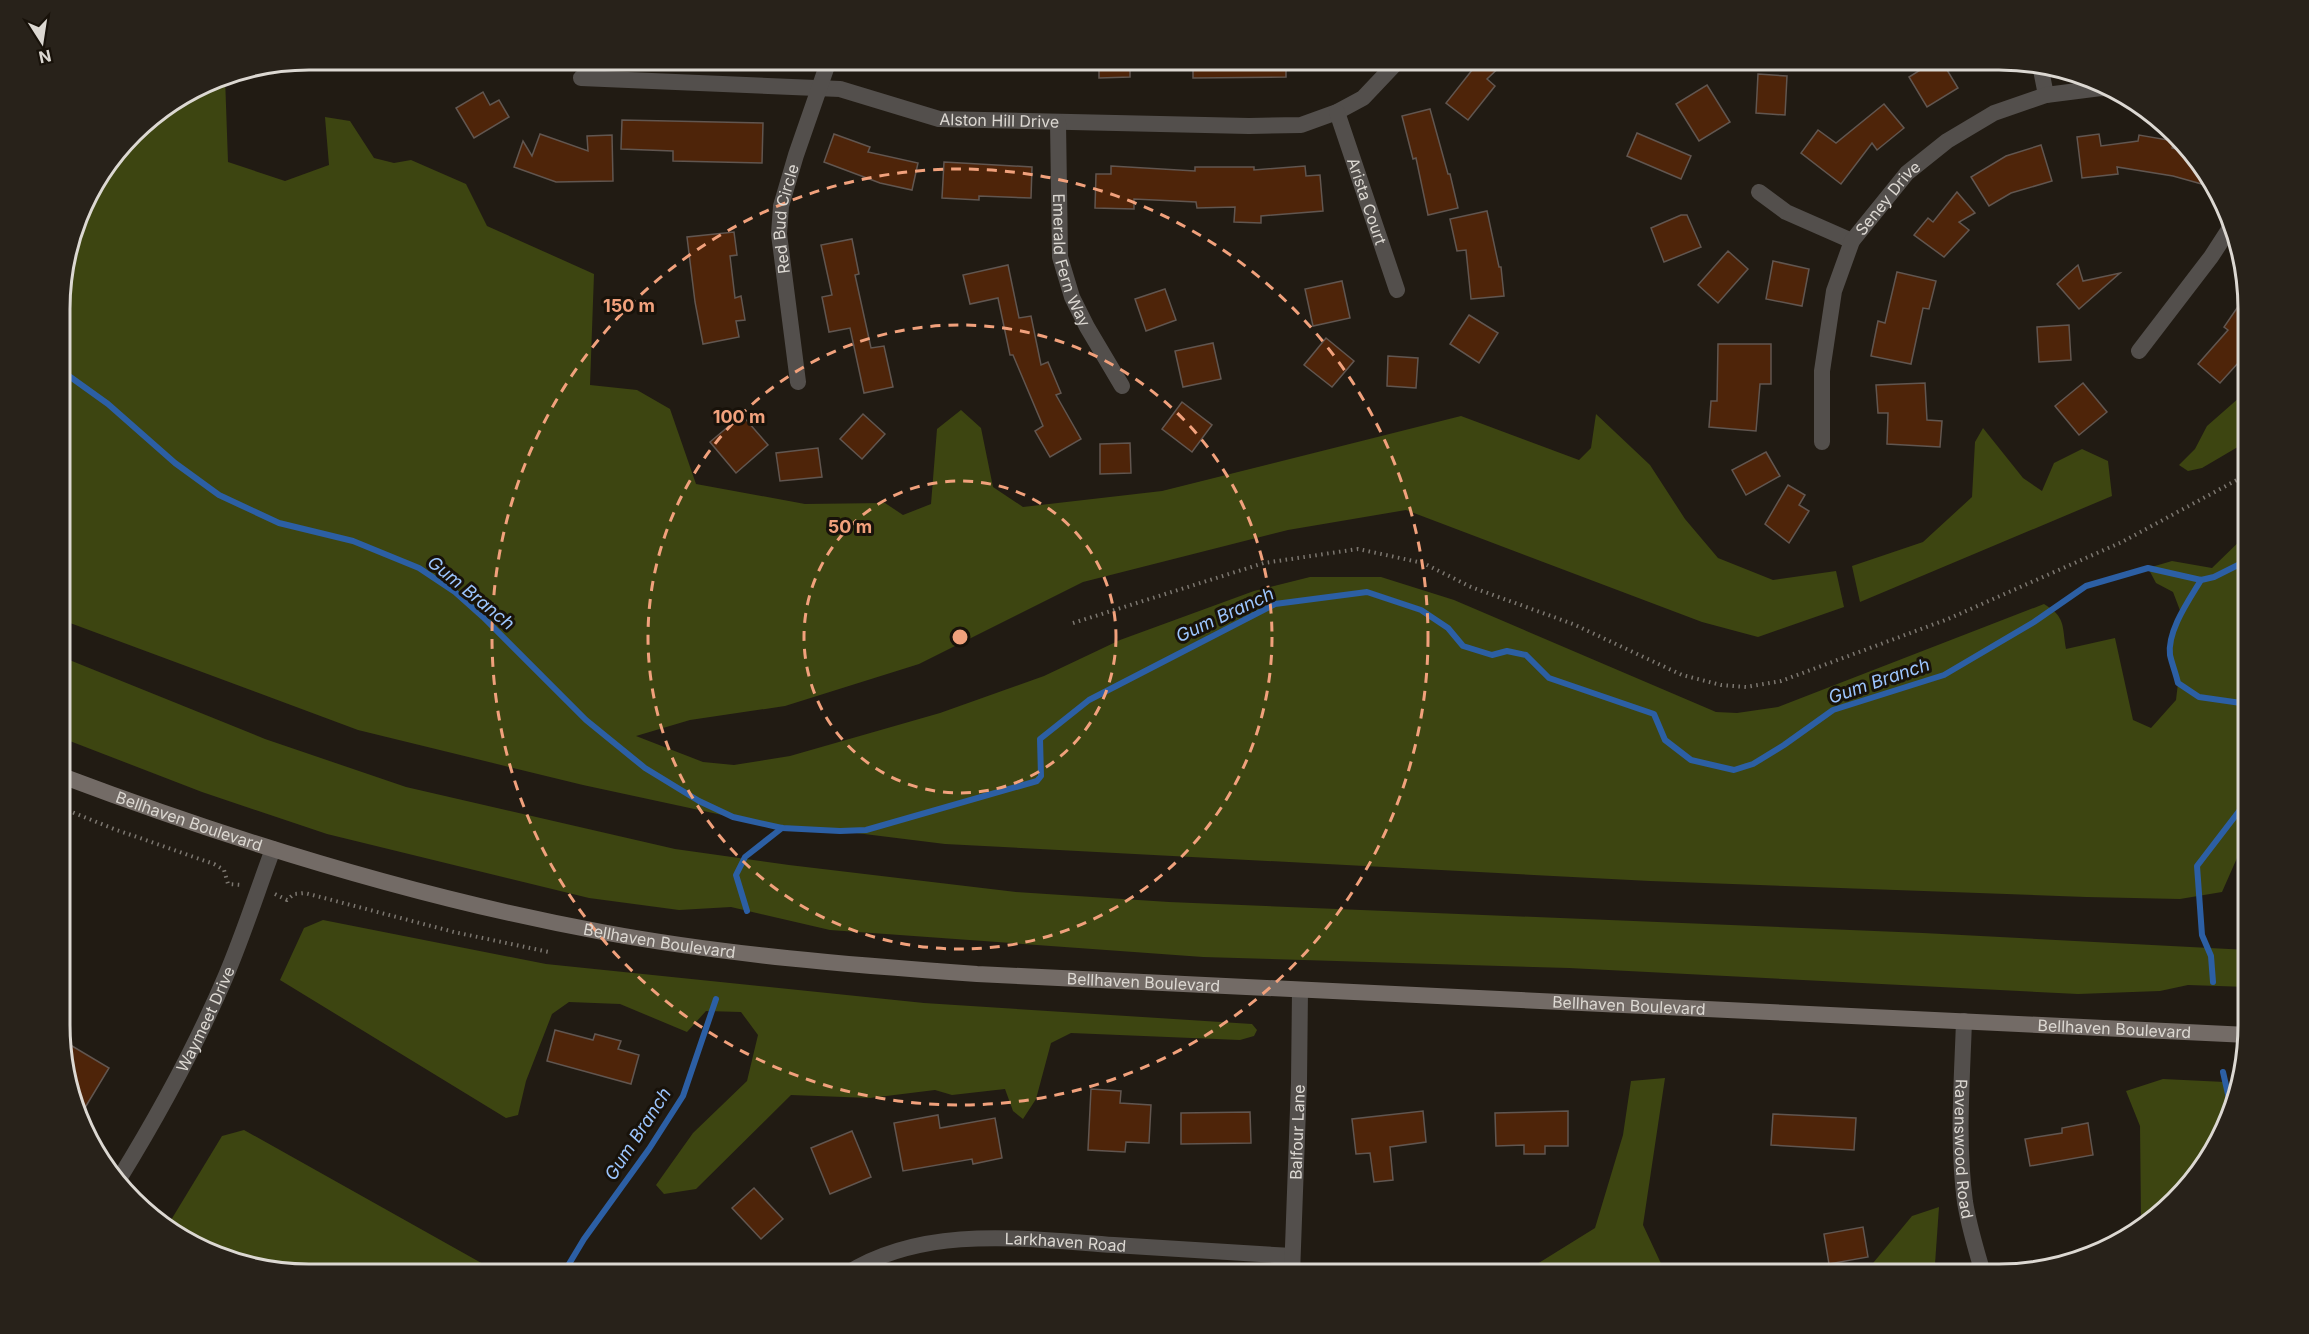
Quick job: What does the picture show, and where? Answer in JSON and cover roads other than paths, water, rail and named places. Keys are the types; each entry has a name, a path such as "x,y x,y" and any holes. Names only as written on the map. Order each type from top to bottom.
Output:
{"main road":[{"name":"Bellhaven Boulevard","path":"71,779 168,816 273,849 438,896 602,932 698,948 827,963 977,974 2238,1035"}],"street":[{"name":"Red Bud Circle","path":"798,382 779,234 781,206 825,70"},
{"name":"Alston Hill Drive","path":"581,78 840,89 939,119 1249,126 1301,125 1337,112 1362,98 1389,70"},
{"path":"2042,74 2046,95"},
{"name":"Seney Drive","path":"1822,442 1822,371 1834,291 1852,241 1907,172 1947,141 1994,113 2046,95 2091,89"},
{"name":"Arista Court","path":"1337,112 1397,290"},
{"name":"Emerald Fern Way","path":"1058,122 1060,257 1072,297 1122,386"},
{"path":"1759,192 1786,212 1852,241"},
{"path":"2139,351 2226,234"},
{"name":"Waymeet Drive","path":"123,1173 149,1130 194,1046 226,976 273,849"},
{"name":"Balfour Lane","path":"1292,1264 1300,990"},
{"name":"Ravenswood Road","path":"1964,1021 1961,1105 1962,1164 1965,1202 1980,1264"},
{"name":"Larkhaven Road","path":"865,1264 884,1254 903,1248 968,1240 1032,1240 1292,1256"}],"waterway":[{"name":"Gum Branch","path":"71,377 108,404 175,463 219,495 279,523 353,541 419,568 455,592 586,720 645,768 699,801 733,817 782,828 866,830 1037,781 1041,776 1040,739 1089,700 1275,604 1367,592 1421,610 1448,628 1463,646 1492,655 1507,651 1526,655 1549,678 1654,714 1665,740 1691,760 1734,770 1753,764 1833,710 1944,675 2034,622 2086,586 2148,568 2201,580 2214,577 2238,565"},
{"path":"2201,580 2180,616 2172,636 2170,655 2178,683 2199,697 2238,703"},
{"path":"2213,982 2211,956 2202,935 2197,866 2238,813"},
{"name":"Gum Branch","path":"747,911 736,875 745,857 782,828"},
{"name":"Gum Branch","path":"569,1264 683,1096 716,999"},
{"path":"2223,1072 2228,1094"}]}
